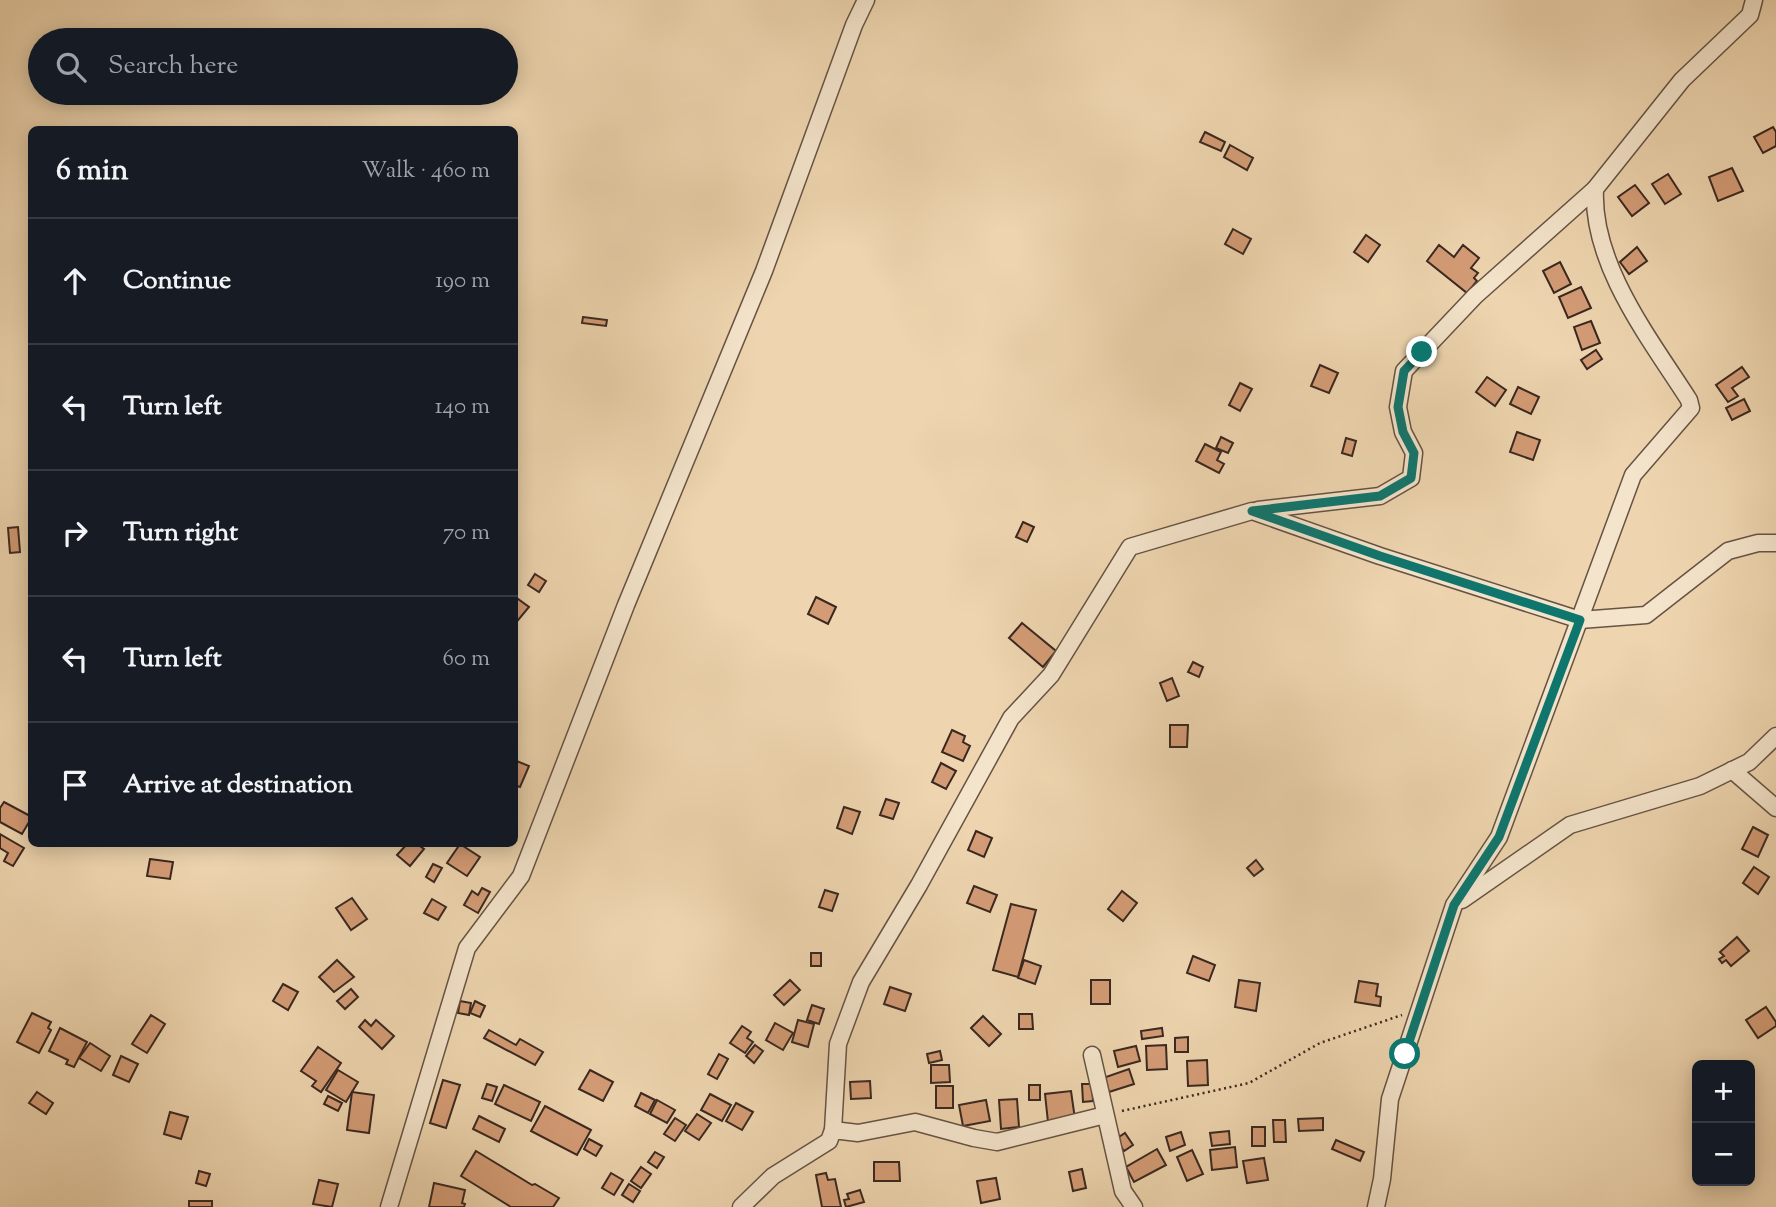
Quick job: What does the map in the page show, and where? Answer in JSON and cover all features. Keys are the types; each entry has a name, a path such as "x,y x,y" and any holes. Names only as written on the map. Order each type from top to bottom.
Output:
{"street":[{"path":"389,1207 467,948 522,876 626,605 764,271 854,25 866,0"},
{"path":"741,1207 773,1176 829,1140 833,1130 838,1044 861,982 926,873 1011,718 1051,675 1130,547 1252,511 1380,496 1411,478 1414,453 1403,432 1398,407 1404,371 1475,296 1595,189 1682,80 1750,15 1754,0"},
{"path":"1376,1207 1382,1179 1390,1099 1454,905 1499,837 1633,475 1691,408 1689,400 1639,322 1608,264 1594,212 1595,189"},
{"path":"1252,511 1380,556 1580,620 1646,615 1728,551 1758,543 1776,543"},
{"path":"1454,905 1570,825 1700,786 1749,762 1776,736"},
{"path":"1732,770 1776,808"},
{"path":"1092,1055 1123,1191 1134,1207"},
{"path":"833,1130 858,1133 915,1122 997,1142 1105,1115"}],"path":[{"path":"1105,1115 1249,1083 1320,1043 1420,1009"}],"building":[{"path":"1773,127 1776,132 1776,146 1763,153 1754,137"},
{"path":"1205,132 1225,142 1221,151 1200,142"},
{"path":"1230,145 1253,158 1247,170 1224,157"},
{"path":"1732,168 1743,191 1718,201 1709,177"},
{"path":"1668,174 1681,194 1665,204 1652,184"},
{"path":"1635,185 1649,203 1632,216 1618,197"},
{"path":"1233,229 1251,239 1243,254 1225,244"},
{"path":"1366,235 1380,245 1368,262 1354,252"},
{"path":"1439,245 1454,257 1463,245 1479,258 1471,268 1478,273 1474,278 1477,281 1467,293 1427,261"},
{"path":"1637,247 1647,261 1629,274 1620,262"},
{"path":"1560,262 1571,284 1554,293 1543,271"},
{"path":"1581,287 1591,308 1568,318 1559,297"},
{"path":"583,317 607,320 606,326 582,323"},
{"path":"1591,321 1600,343 1582,350 1574,327"},
{"path":"1596,350 1602,359 1587,369 1581,360"},
{"path":"1320,365 1338,373 1329,393 1311,386"},
{"path":"1742,367 1749,377 1732,388 1738,396 1728,402 1716,385"},
{"path":"1487,377 1506,390 1495,406 1476,392"},
{"path":"1240,383 1252,389 1240,411 1229,405"},
{"path":"1518,387 1539,397 1531,414 1510,404"},
{"path":"1744,399 1750,411 1732,420 1726,408"},
{"path":"1517,432 1540,440 1533,460 1510,452"},
{"path":"1221,437 1233,443 1228,453 1216,448"},
{"path":"1346,438 1356,441 1352,456 1342,453"},
{"path":"1205,444 1221,452 1217,460 1224,464 1219,473 1196,461"},
{"path":"1023,522 1034,527 1027,542 1016,537"},
{"path":"18,527 20,552 10,553 8,528"},
{"path":"535,574 546,581 539,592 528,585"},
{"path":"816,597 836,607 828,624 808,614"},
{"path":"518,599 529,607 518,620"},
{"path":"1022,623 1056,651 1043,667 1009,638"},
{"path":"1193,662 1203,667 1199,677 1188,672"},
{"path":"1172,678 1179,696 1167,701 1160,683"},
{"path":"1170,725 1188,725 1187,747 1170,747"},
{"path":"952,730 965,736 963,742 970,746 963,761 942,752"},
{"path":"518,762 529,766 518,786"},
{"path":"941,763 956,771 946,789 932,782"},
{"path":"886,799 899,803 893,819 880,815"},
{"path":"4,802 28,815 28,824 22,834 0,822 0,808"},
{"path":"844,807 860,812 852,834 837,828"},
{"path":"1753,827 1768,835 1758,857 1742,849"},
{"path":"976,831 992,838 984,857 968,850"},
{"path":"0,834 24,848 13,866 4,861 8,853 0,848"},
{"path":"404,847 424,849 410,866 397,855"},
{"path":"458,847 465,847 480,857 467,876 447,863"},
{"path":"150,859 173,862 170,879 147,876"},
{"path":"1256,860 1263,869 1254,876 1247,868"},
{"path":"433,864 442,868 434,882 426,877"},
{"path":"1754,867 1769,877 1758,894 1743,883"},
{"path":"974,886 997,895 990,912 967,903"},
{"path":"482,888 490,892 478,913 464,905 472,891 478,895"},
{"path":"825,890 838,894 832,911 819,907"},
{"path":"1122,891 1137,903 1123,921 1108,909"},
{"path":"352,898 367,919 351,930 336,908"},
{"path":"432,899 446,907 438,920 424,913"},
{"path":"1011,904 1036,910 1018,977 993,970"},
{"path":"1737,937 1749,951 1731,966 1726,960 1722,963 1719,959 1724,956 1720,952"},
{"path":"811,953 821,953 821,966 811,966"},
{"path":"1193,956 1215,965 1209,981 1187,973"},
{"path":"337,960 354,977 334,992 319,977"},
{"path":"1024,960 1041,966 1035,984 1018,978"},
{"path":"790,980 800,990 784,1005 774,995"},
{"path":"1091,980 1110,980 1110,1004 1091,1004"},
{"path":"1239,980 1260,983 1256,1011 1235,1007"},
{"path":"1359,981 1378,984 1376,996 1381,997 1380,1006 1355,1002"},
{"path":"283,984 298,992 288,1010 273,1001"},
{"path":"890,987 911,994 905,1011 884,1004"},
{"path":"351,989 358,997 345,1009 337,1001"},
{"path":"460,1001 471,1003 469,1015 458,1013"},
{"path":"475,1001 485,1006 480,1017 470,1013"},
{"path":"812,1005 824,1009 819,1024 807,1020"},
{"path":"1766,1007 1776,1026 1758,1038 1746,1020"},
{"path":"32,1013 51,1022 48,1028 51,1030 39,1053 17,1042"},
{"path":"1019,1014 1032,1014 1033,1029 1019,1029"},
{"path":"151,1015 165,1024 147,1053 132,1044"},
{"path":"983,1016 1001,1034 989,1046 971,1028"},
{"path":"365,1020 371,1026 376,1020 394,1036 382,1049 359,1027"},
{"path":"798,1020 814,1024 808,1047 792,1042"},
{"path":"775,1023 793,1033 783,1050 766,1040"},
{"path":"742,1026 751,1032 747,1038 753,1042 745,1053 730,1043"},
{"path":"60,1028 87,1042 74,1067 66,1064 68,1060 49,1051"},
{"path":"1162,1028 1163,1036 1142,1039 1141,1031"},
{"path":"489,1030 516,1045 520,1039 543,1052 535,1065 484,1038"},
{"path":"1188,1037 1188,1052 1175,1052 1175,1038"},
{"path":"90,1043 110,1056 101,1071 79,1058"},
{"path":"755,1045 763,1051 754,1063 746,1056"},
{"path":"1166,1045 1167,1069 1147,1070 1146,1046"},
{"path":"1136,1046 1140,1061 1118,1067 1114,1051"},
{"path":"318,1047 341,1063 321,1092 312,1086 316,1081 301,1071"},
{"path":"940,1051 942,1060 929,1063 927,1054"},
{"path":"719,1054 728,1059 717,1079 708,1074"},
{"path":"121,1056 138,1064 129,1082 113,1075"},
{"path":"1207,1060 1208,1085 1188,1086 1187,1061"},
{"path":"931,1065 949,1065 950,1082 931,1083"},
{"path":"1129,1069 1134,1084 1109,1092 1103,1078"},
{"path":"338,1070 358,1082 346,1102 326,1090"},
{"path":"590,1070 613,1082 603,1101 579,1089"},
{"path":"443,1080 460,1085 446,1128 430,1123"},
{"path":"870,1081 871,1098 851,1099 850,1082"},
{"path":"487,1084 497,1087 492,1101 482,1098"},
{"path":"1082,1084 1092,1084 1093,1101 1083,1102"},
{"path":"504,1085 540,1102 531,1121 495,1104"},
{"path":"1029,1085 1040,1085 1040,1100 1029,1100"},
{"path":"936,1086 953,1086 953,1108 936,1108"},
{"path":"1071,1091 1075,1119 1048,1122 1045,1094"},
{"path":"37,1092 53,1103 46,1114 29,1103"},
{"path":"352,1092 374,1095 369,1133 347,1130"},
{"path":"641,1093 655,1100 648,1113 635,1106"},
{"path":"710,1094 731,1105 722,1121 701,1110"},
{"path":"328,1096 342,1103 338,1111 324,1104"},
{"path":"1017,1099 1019,1127 1001,1129 999,1100"},
{"path":"657,1100 675,1110 667,1123 650,1114"},
{"path":"986,1100 990,1121 963,1126 959,1105"},
{"path":"736,1103 753,1112 742,1130 726,1121"},
{"path":"545,1106 591,1130 577,1155 531,1131"},
{"path":"170,1112 188,1117 181,1139 164,1134"},
{"path":"697,1114 711,1123 699,1140 685,1131"},
{"path":"479,1116 505,1129 499,1142 473,1129"},
{"path":"675,1118 686,1125 675,1141 664,1134"},
{"path":"1323,1118 1323,1130 1299,1131 1298,1119"},
{"path":"1273,1120 1285,1120 1286,1142 1274,1142"},
{"path":"1252,1127 1265,1127 1265,1146 1252,1146"},
{"path":"1229,1131 1230,1144 1212,1146 1210,1133"},
{"path":"1181,1132 1185,1145 1170,1151 1166,1137"},
{"path":"1125,1133 1133,1145 1124,1151 1116,1139"},
{"path":"589,1139 602,1146 596,1156 584,1149"},
{"path":"1336,1140 1364,1152 1360,1161 1332,1149"},
{"path":"1235,1147 1237,1167 1212,1170 1210,1150"},
{"path":"1157,1149 1166,1165 1134,1182 1126,1167"},
{"path":"1192,1150 1203,1174 1187,1181 1177,1157"},
{"path":"476,1151 559,1198 553,1207 511,1207 461,1176"},
{"path":"655,1152 664,1157 657,1168 648,1162"},
{"path":"1264,1158 1268,1180 1247,1183 1243,1161"},
{"path":"874,1162 899,1162 900,1181 874,1181"},
{"path":"641,1167 651,1174 641,1188 631,1181"},
{"path":"1082,1169 1086,1188 1073,1191 1069,1172"},
{"path":"199,1171 210,1174 206,1186 196,1183"},
{"path":"611,1173 623,1180 614,1195 602,1188"},
{"path":"826,1173 828,1180 835,1179 841,1207 822,1207 816,1175"},
{"path":"996,1178 1000,1199 981,1203 977,1181"},
{"path":"319,1180 338,1184 332,1207 313,1204"},
{"path":"434,1183 465,1190 462,1203 465,1204 464,1207 429,1207"},
{"path":"629,1184 640,1191 633,1202 622,1195"},
{"path":"860,1190 864,1202 846,1207 844,1200 849,1199 847,1194"},
{"path":"189,1201 212,1201 212,1207 189,1207"}],"route":[{"path":"1405,1054 1454,905 1499,837 1580,620 1380,556 1252,511 1380,496 1411,478 1414,453 1403,432 1398,407 1404,371 1422,352"}]}
